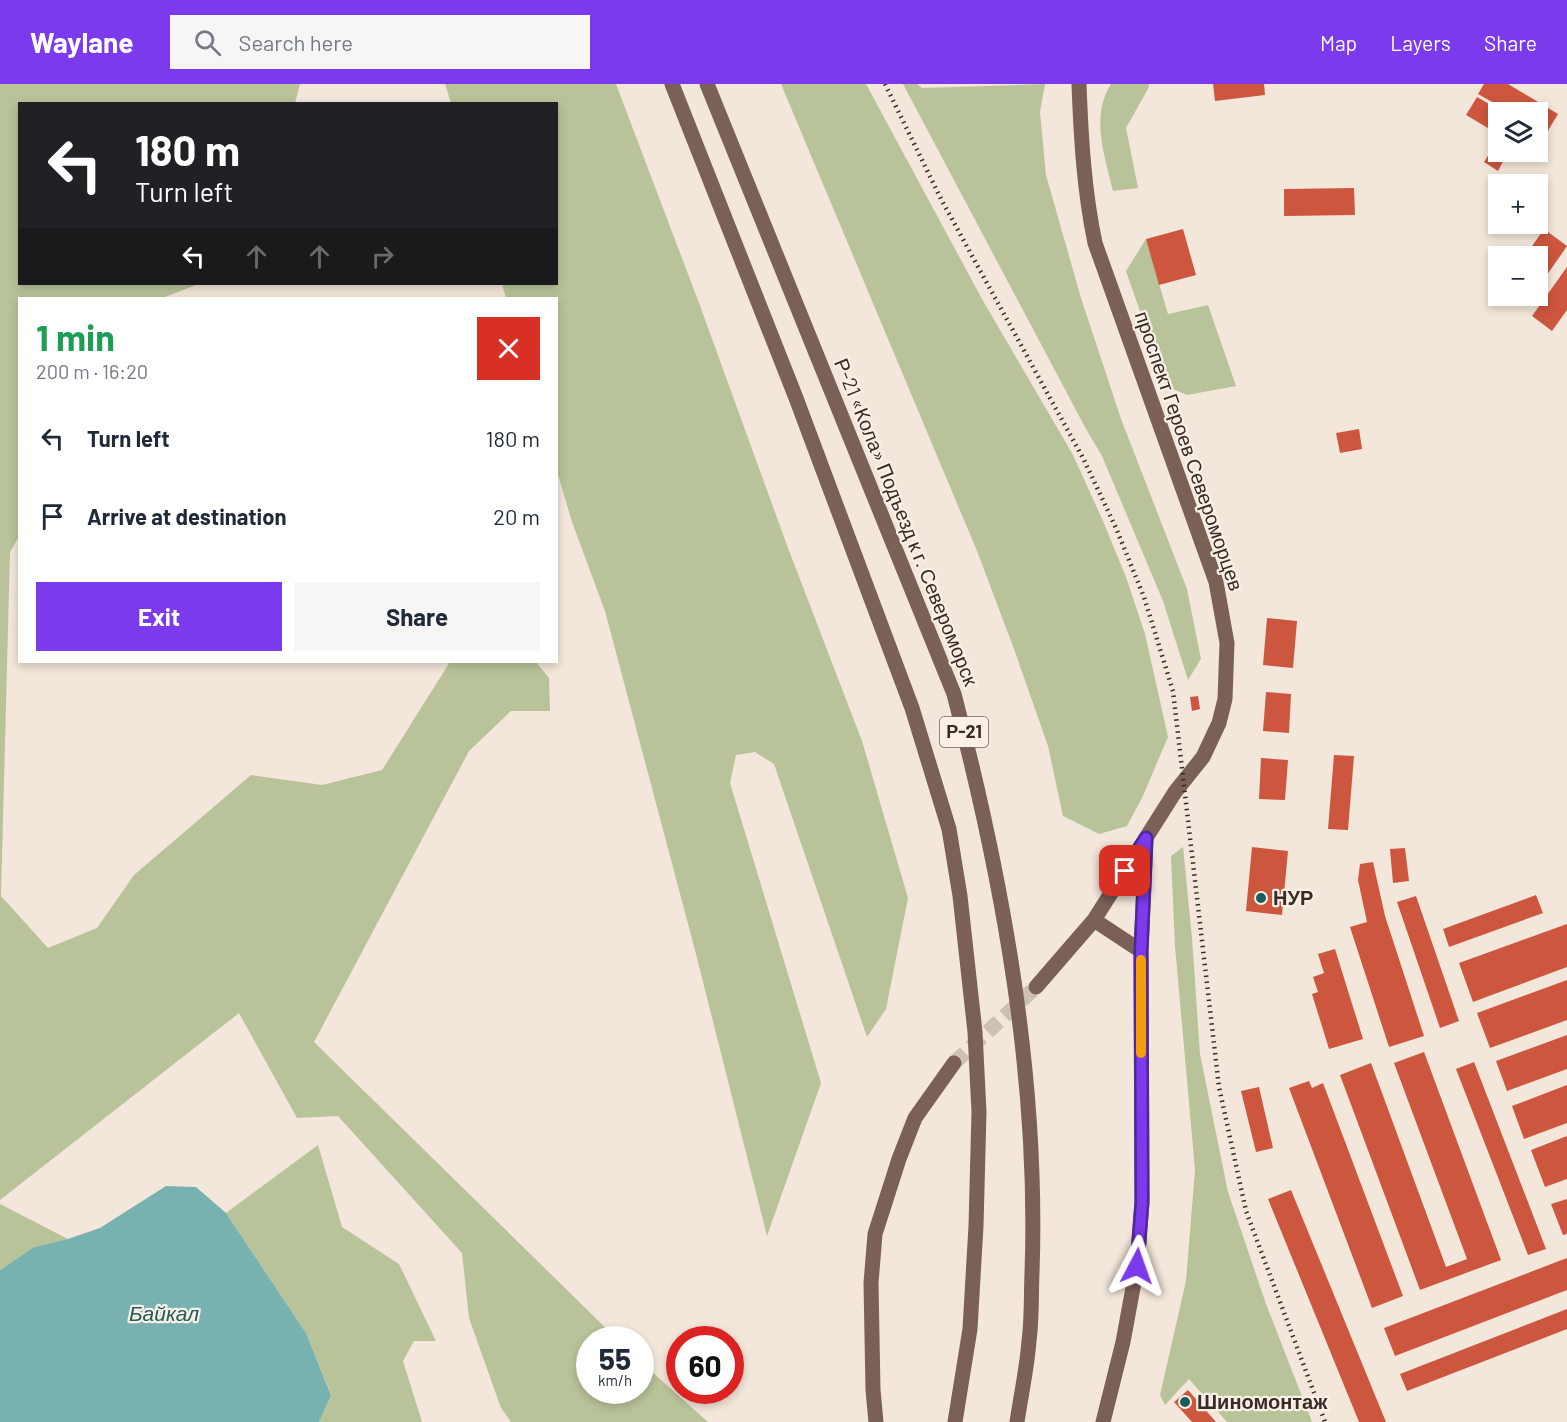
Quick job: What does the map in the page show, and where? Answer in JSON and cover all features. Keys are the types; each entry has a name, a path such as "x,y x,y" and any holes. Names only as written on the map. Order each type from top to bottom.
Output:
{"main road":[{"name":"Р-21","path":"672,84 796,398 912,708 949,829 960,896 975,1032 979,1112 970,1329 955,1422"},
{"name":"Р-21 «Кола» Подъезд к г. Североморск","path":"706,84 954,694 979,789 1018,1004 1030,1125 1034,1226 1029,1341 1017,1422"},
{"name":"проспект Героев Североморцев","path":"1079,84 1083,164 1095,243 1216,582 1227,643 1225,699 1220,723 1203,757 1175,792 1146,838 1141,951 1142,1202 1138,1256 1124,1342 1103,1422"},
{"path":"1036,987 1094,920 1146,838"},
{"path":"1094,920 1141,951"},
{"path":"876,1422 873,1390 871,1283 875,1234 915,1118 954,1063"}],"green space":[{"path":"0,84 300,84 295,102 18,102 18,285 196,285 165,297 18,297 18,538 10,552 1,896 48,948 97,928 134,875 251,775 322,785 382,770 449,663 537,663 549,678 550,711 511,711 469,751 314,1042 604,1326 576,1326 576,1404 654,1404 654,1374 666,1384 666,1404 688,1404 708,1422 511,1422 501,1408 469,1318 462,1253 338,1116 297,1118 239,1013 0,1200"},
{"path":"445,84 616,84 862,741 908,898 886,1009 867,1037 774,764 755,752 736,755 730,783 821,1083 767,1236 696,954 605,611 572,522 558,474 558,297 506,297 502,285 558,285 558,102 451,102"},
{"path":"781,84 866,84 982,299 1073,455 1126,577 1145,634 1168,737 1142,798 1127,826 1099,834 1063,816 1048,746 977,551"},
{"path":"903,84 917,84 922,88 1045,84 1040,112 1046,175 1081,298 1121,419 1187,589 1201,659 1188,680 1163,601 1102,456"},
{"path":"1111,84 1148,84 1149,87 1126,128 1138,188 1113,191 1103,151 1100,123 1101,110"},
{"path":"1146,239 1168,314 1208,305 1236,386 1187,395 1166,386 1126,271"},
{"path":"1183,847 1200,1054 1228,1192 1266,1304 1312,1422 1227,1422 1189,1379 1165,1405 1160,1395 1186,1281 1195,1170 1175,946 1171,856"},
{"path":"318,1145 342,1227 399,1264 436,1341 414,1341 403,1361 422,1422 319,1422 331,1394 306,1333 226,1213"},
{"path":"0,1204 68,1239 34,1247 0,1270"}],"water":[{"name":"Байкал","path":"166,1186 196,1187 226,1213 306,1333 331,1395 319,1422 0,1422 0,1270 34,1247 100,1228"}],"building":[{"path":"1213,84 1264,84 1265,95 1215,101"},
{"path":"1484,84 1508,84 1538,102 1492,102 1478,94"},
{"path":"1477,97 1488,103 1488,128 1466,115"},
{"path":"1548,108 1558,114 1548,131"},
{"path":"1488,156 1488,162 1503,162 1498,171 1484,162"},
{"path":"1354,188 1355,215 1284,216 1284,189"},
{"path":"1183,229 1196,275 1159,285 1146,239"},
{"path":"1548,232 1567,246 1548,274 1548,246 1532,246 1540,234 1548,234"},
{"path":"1567,267 1567,310 1552,331 1532,316 1539,306 1548,306 1548,294"},
{"path":"1359,429 1362,449 1340,453 1336,433"},
{"path":"1267,618 1297,621 1293,668 1263,665"},
{"path":"1266,692 1291,694 1289,733 1263,731"},
{"path":"1198,696 1200,709 1192,711 1190,697"},
{"path":"1334,755 1354,756 1348,830 1328,829"},
{"path":"1261,758 1288,760 1285,800 1259,799"},
{"path":"1252,847 1288,851 1282,915 1246,911"},
{"path":"1405,848 1409,881 1393,883 1390,849"},
{"path":"1373,862 1385,916 1424,1036 1389,1047 1350,927 1367,922 1358,880 1360,864"},
{"path":"1536,895 1543,913 1449,947 1443,929"},
{"path":"1416,896 1459,1021 1440,1028 1397,902"},
{"path":"1567,924 1567,967 1473,1002 1459,963"},
{"path":"1335,949 1363,1039 1329,1049 1312,994 1318,992 1313,977 1324,973 1318,954"},
{"path":"1567,980 1567,1020 1490,1048 1477,1013"},
{"path":"1567,1035 1567,1069 1507,1091 1496,1061"},
{"path":"1424,1052 1501,1260 1420,1290 1340,1075 1371,1063 1446,1267 1467,1259 1394,1063"},
{"path":"1474,1062 1546,1249 1528,1255 1456,1069"},
{"path":"1309,1081 1312,1088 1323,1083 1403,1296 1372,1308 1289,1088"},
{"path":"1567,1085 1567,1123 1524,1139 1512,1106"},
{"path":"1259,1087 1273,1148 1256,1152 1241,1091"},
{"path":"1567,1136 1567,1179 1545,1187 1531,1150"},
{"path":"1291,1190 1386,1422 1359,1422 1268,1199"},
{"path":"1567,1199 1567,1234 1563,1235 1551,1204"},
{"path":"1567,1258 1567,1290 1395,1356 1384,1328"},
{"path":"1567,1309 1567,1329 1407,1391 1400,1374"},
{"path":"1188,1390 1216,1422 1192,1422 1174,1402"}],"tunnel":[{"path":"954,1063 1036,987"}],"railway":[{"path":"885,84 942,201 1084,460 1116,528 1144,597 1173,691 1219,1087 1246,1211 1325,1422"}],"slow traffic":[{"path":"1141,960 1141,1053"}],"place":[{"name":"НУР","path":"1261,898"},
{"name":"Шиномонтаж","path":"1185,1402"}],"route":[{"path":"1125,871 1146,838 1141,951 1142,1202 1137,1266"}]}
